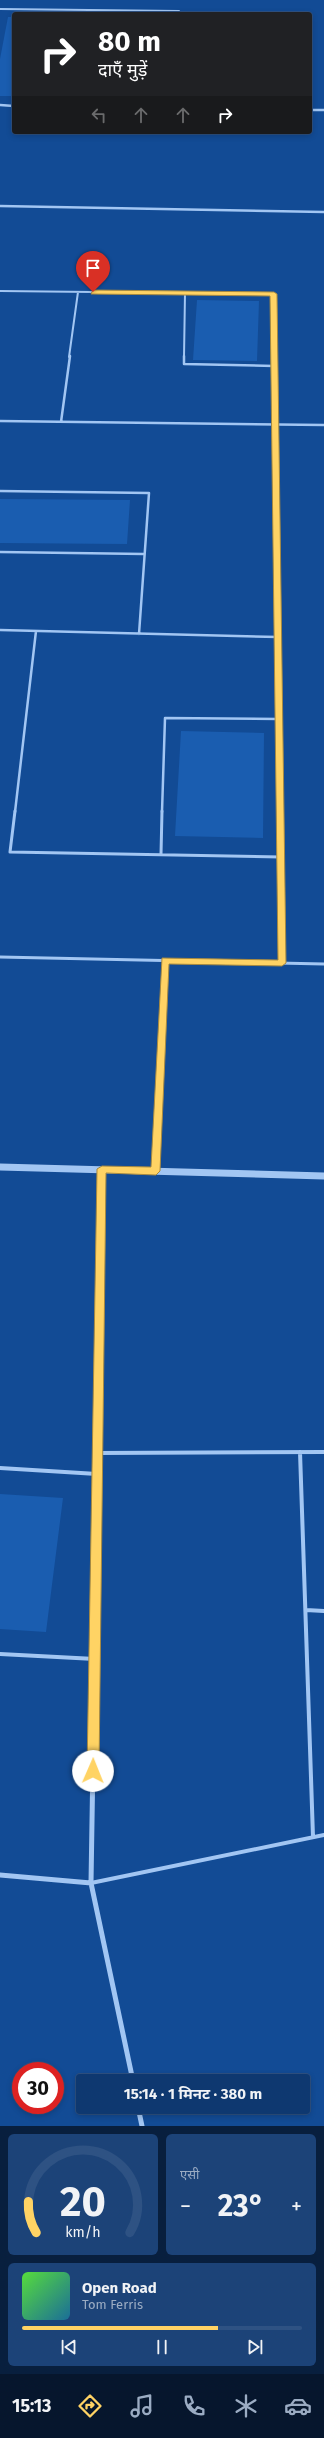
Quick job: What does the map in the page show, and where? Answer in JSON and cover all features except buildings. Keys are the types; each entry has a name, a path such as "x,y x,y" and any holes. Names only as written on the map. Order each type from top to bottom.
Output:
{"street":[{"path":"0,105 12,106"},
{"path":"312,110 324,110"},
{"path":"0,206 324,212"},
{"path":"0,1167 324,1176"},
{"path":"102,1169 91,1883 132,2074"},
{"path":"0,1875 91,1883"},
{"path":"139,2114 142,2126"}],"lane":[{"path":"0,9 179,12"},
{"path":"0,291 274,294 282,963"},
{"path":"61,422 78,292"},
{"path":"185,293 184,364 274,366"},
{"path":"0,421 324,425"},
{"path":"0,491 149,493 139,634"},
{"path":"0,552 144,554"},
{"path":"0,630 278,637"},
{"path":"36,631 10,852 281,857"},
{"path":"161,854 165,718 279,719"},
{"path":"0,957 324,964"},
{"path":"156,1171 165,960"},
{"path":"300,1452 313,1837"},
{"path":"98,1453 324,1452"},
{"path":"0,1468 97,1474"},
{"path":"306,1610 324,1611"},
{"path":"0,1654 95,1659"},
{"path":"91,1883 324,1835"}],"shaded area":[{"path":"8,17 12,17 12,96 0,96 0,59"},
{"path":"197,300 259,301 257,361 193,360"},
{"path":"0,499 130,500 127,544 0,543"},
{"path":"181,731 264,733 263,838 175,836"},
{"path":"0,1494 63,1498 46,1632 0,1629"}],"route":[{"path":"93,292 274,294 282,963 165,960 156,1171 102,1169 93,1771"}]}
